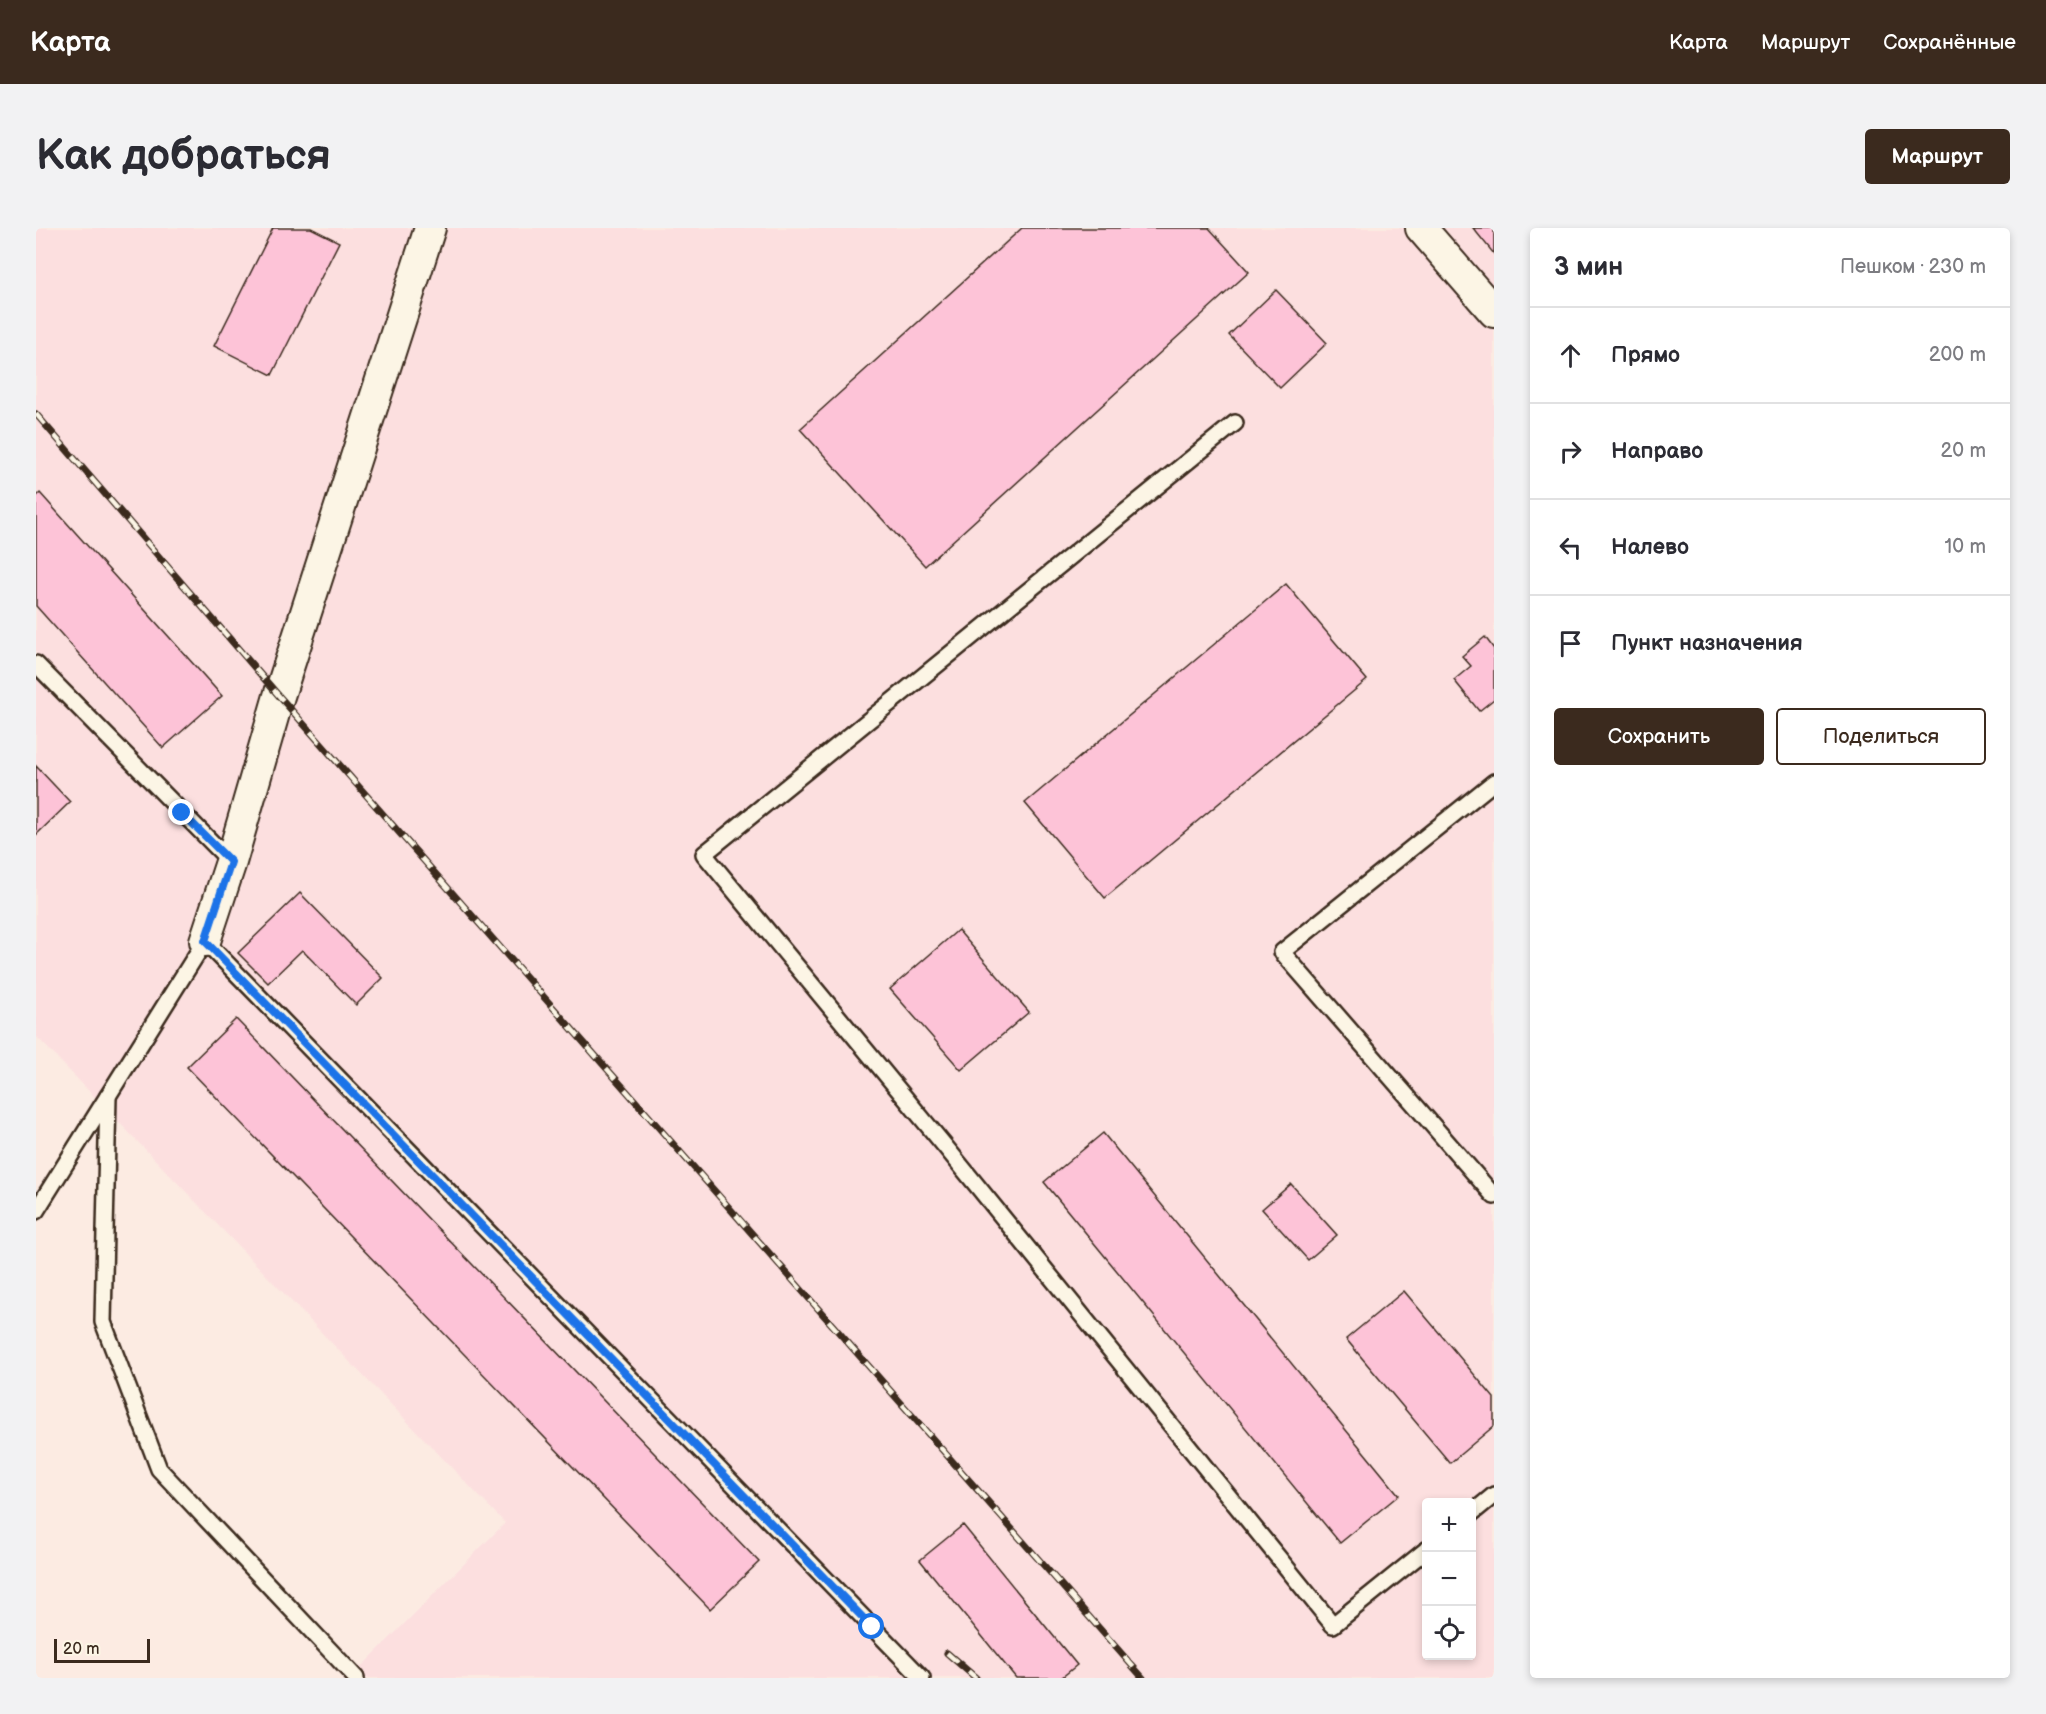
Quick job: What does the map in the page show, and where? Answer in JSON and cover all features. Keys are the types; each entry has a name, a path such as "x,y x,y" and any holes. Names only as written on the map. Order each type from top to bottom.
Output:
{"street":[{"path":"205,941 231,862 279,696 430,228"},
{"path":"1421,228 1494,312"}],"lane":[{"path":"1235,423 704,854 1334,1625 1424,1552"},
{"path":"36,664 231,862"},
{"path":"1494,782 1282,952 1494,1196"},
{"path":"36,1211 205,941 922,1678"},
{"path":"108,1096 103,1322 159,1469 356,1678"},
{"path":"1476,1510 1494,1495"}],"shaded area":[{"path":"36,228 1494,228 1494,1678 350,1678 505,1523 36,1036"}],"building":[{"path":"273,228 311,228 339,242 272,375 214,346"},
{"path":"1022,228 1209,228 1249,272 925,566 800,429"},
{"path":"1473,228 1494,228 1494,254"},
{"path":"1276,290 1327,343 1280,388 1229,335"},
{"path":"40,493 222,696 163,748 36,606 36,497"},
{"path":"1286,584 1367,680 1105,898 1025,803"},
{"path":"1485,637 1494,649 1494,699 1479,711 1454,680 1471,666 1462,656"},
{"path":"36,766 70,802 36,835"},
{"path":"300,893 383,978 356,1005 302,950 268,983 238,953"},
{"path":"958,930 1029,1012 961,1070 890,989"},
{"path":"236,1019 759,1562 710,1609 187,1067"},
{"path":"1103,1133 1399,1495 1340,1543 1044,1182"},
{"path":"1291,1184 1337,1235 1308,1260 1262,1209"},
{"path":"1404,1291 1494,1398 1494,1426 1450,1463 1346,1339"},
{"path":"963,1525 1077,1665 1061,1678 1016,1678 920,1560"}],"railway":[{"path":"36,414 279,696 1143,1678"},
{"path":"947,1653 976,1678"}],"route":[{"path":"182,813 231,862 205,941 872,1627"}]}
